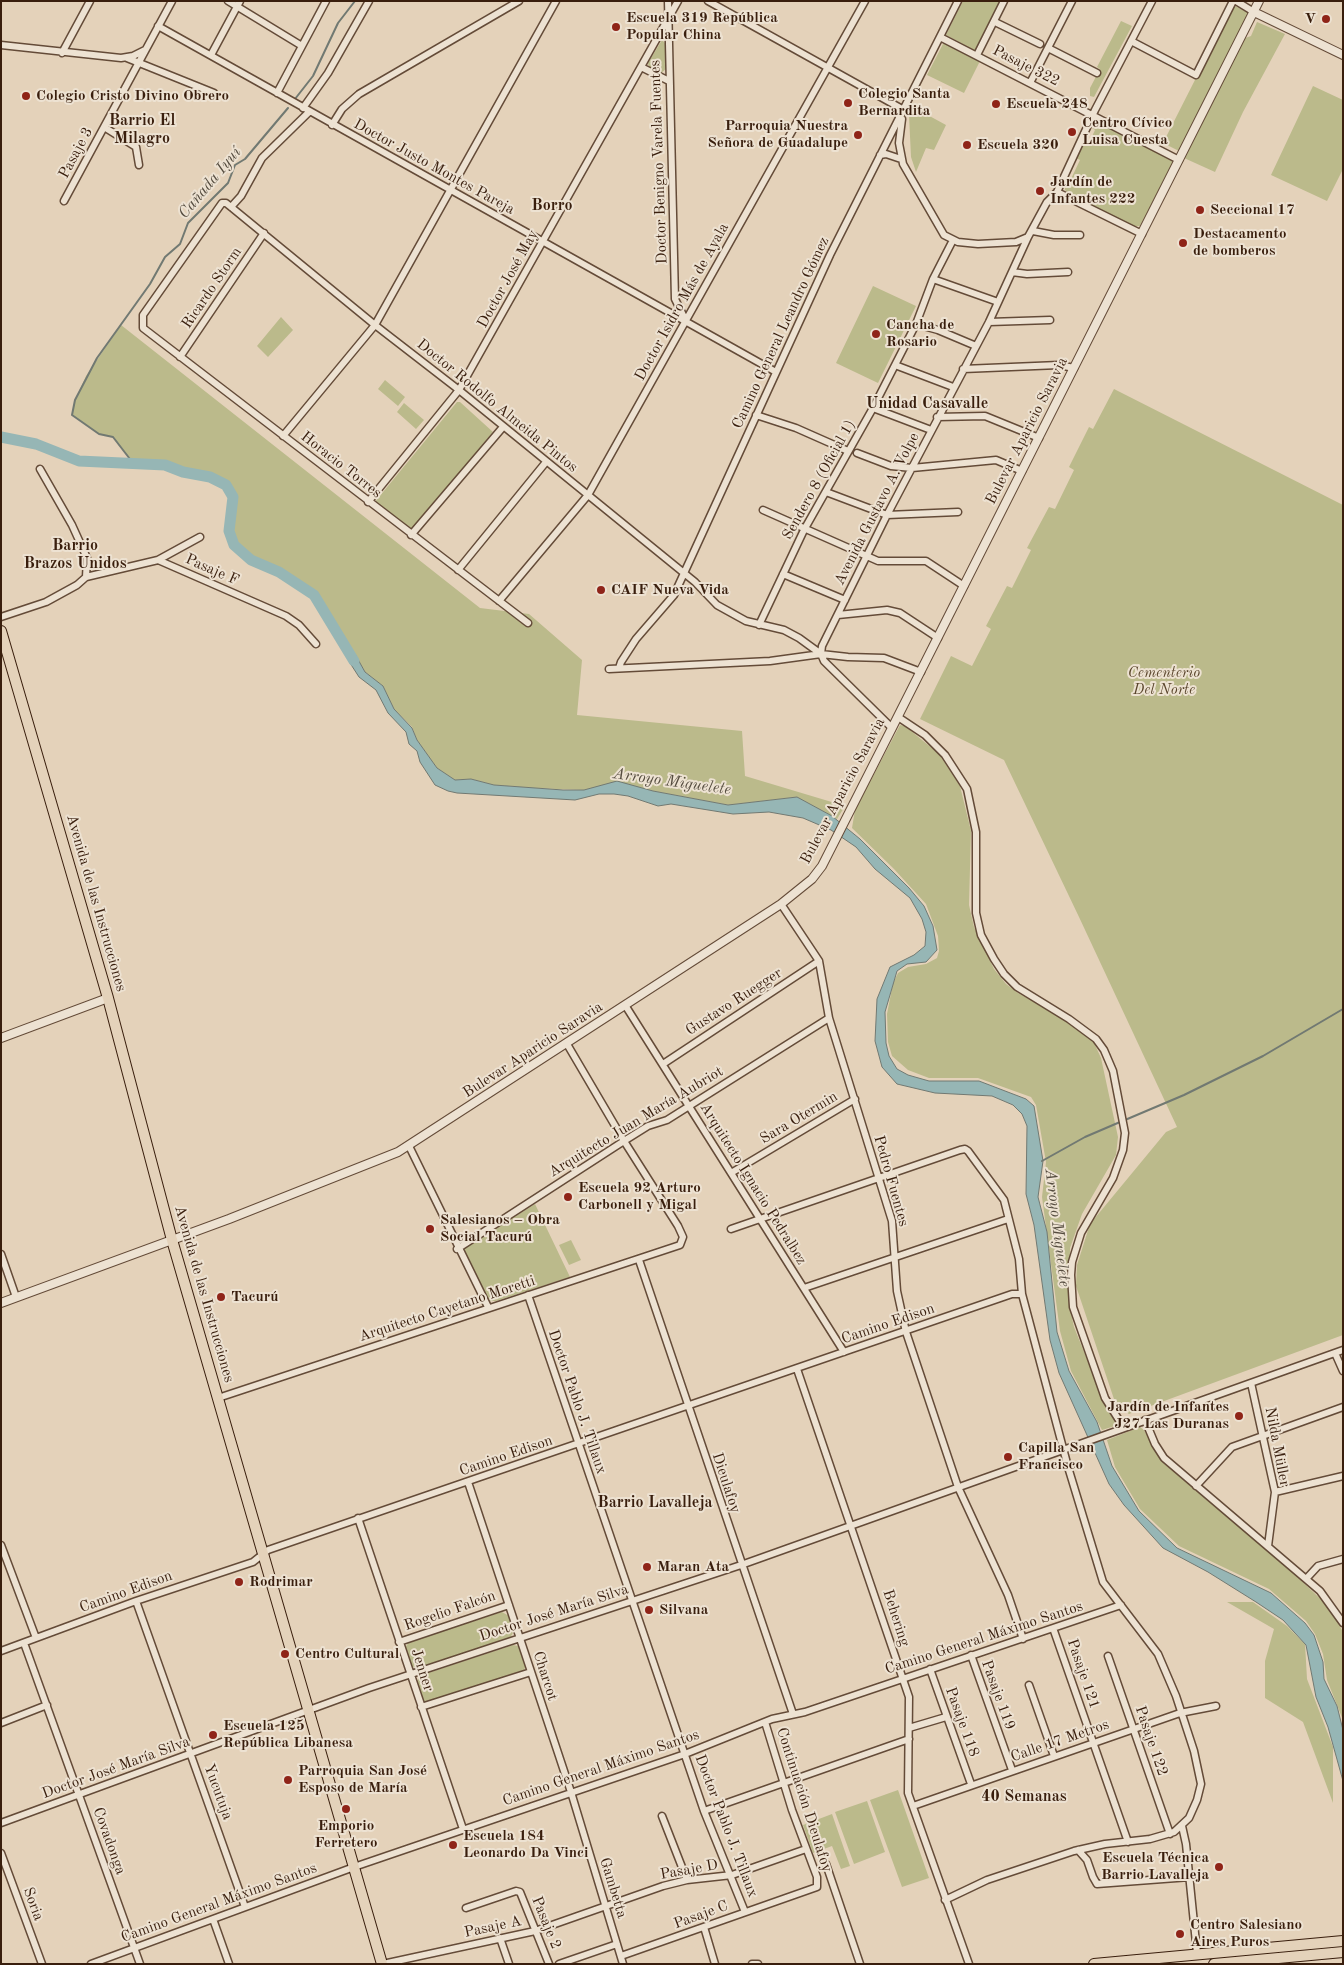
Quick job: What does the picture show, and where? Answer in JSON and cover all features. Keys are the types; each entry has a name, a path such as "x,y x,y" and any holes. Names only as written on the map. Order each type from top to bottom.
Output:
{"main road":[{"name":"Avenida de las Instrucciones","path":"1,631 108,998 172,1240 382,1964"},
{"path":"1094,1964 1144,1961 1197,1953 1343,1941"},
{"path":"1214,1964 1343,1952"}],"street":[{"path":"62,53 90,1"},
{"name":"Pasaje 3","path":"64,201 172,1"},
{"path":"228,1 239,4 302,46"},
{"path":"277,93 326,1"},
{"path":"231,207 241,196 262,158 306,110 369,1"},
{"path":"332,125 342,109 355,97 519,1"},
{"path":"283,436 375,325 556,1"},
{"name":"Doctor Benigno Varela Fuentes","path":"668,1 675,299 686,320"},
{"name":"Doctor José May","path":"368,502 459,390 678,1"},
{"path":"708,1 904,110 899,143 901,159 908,177 938,226 953,240 992,243 1016,242 1030,234 1054,236 1080,235"},
{"name":"Doctor Isidro Más de Ayala","path":"498,601 588,495 865,1"},
{"name":"Camino General Leandro Gómez","path":"619,668 636,639 674,595 830,255 958,1"},
{"path":"977,54 1004,1"},
{"path":"1030,83 1072,1"},
{"name":"Avenida Gustavo A. Volpe","path":"821,654 822,646 887,515 937,417 989,322 1030,234 1047,202 1057,192 1152,1"},
{"path":"1131,41 1196,75 1234,1 1343,54"},
{"name":"Bulevar Aparicio Saravia","path":"1,1303 379,1161 408,1146 781,904 812,880 847,818 1260,1"},
{"path":"211,55 239,4"},
{"path":"994,22 1040,44"},
{"name":"Doctor Justo Montes Pareja","path":"158,26 776,372"},
{"name":"Pasaje 322","path":"940,36 1179,160"},
{"path":"1,45 62,53 127,58 214,93"},
{"path":"1048,48 1097,73"},
{"path":"127,58 145,50"},
{"path":"641,67 669,80"},
{"path":"104,127 136,147 139,165"},
{"path":"880,155 886,154 901,159"},
{"path":"1057,192 1142,234"},
{"name":"Doctor Rodolfo Almeida Pintos","path":"142,324 143,315 222,203 226,203 588,495 683,573 717,605 733,616 759,625 784,630 821,654"},
{"name":"Ricardo Storm","path":"180,357 264,233"},
{"name":"Sendero 8 (Oficial 1)","path":"759,625 804,530 873,408 916,324 933,279 953,240"},
{"path":"1012,272 1027,274 1068,272"},
{"path":"933,279 998,302"},
{"path":"989,322 1050,320"},
{"name":"Horacio Torres","path":"142,324 147,332 528,623"},
{"path":"916,324 938,330 976,346"},
{"path":"895,365 953,387"},
{"path":"963,369 1059,365 1074,368"},
{"path":"873,408 931,430"},
{"path":"756,415 796,428 848,451"},
{"path":"937,417 985,416 1039,438"},
{"path":"411,535 503,427"},
{"path":"857,453 891,466 912,468 996,460 1022,471"},
{"path":"458,570 546,462"},
{"path":"40,469 72,525 87,558 86,577"},
{"path":"826,492 887,515 958,512"},
{"path":"763,510 780,516 804,530 878,561 926,561 964,586"},
{"path":"1,616 46,602 78,585 86,577 158,560 200,537"},
{"name":"Pasaje F","path":"158,560 286,616 299,625 316,644"},
{"path":"782,574 845,600"},
{"path":"838,615 887,610 900,613 938,638"},
{"path":"821,654 824,661 892,728"},
{"path":"609,669 770,661 821,654 884,658 920,672"},
{"path":"898,717 926,735 945,755 967,788 976,832 976,913 981,935 994,959 1004,974 1018,987 1070,1019 1096,1039 1104,1050 1113,1071 1121,1104 1125,1133 1120,1160 1113,1178 1081,1233 1071,1275 1073,1307 1105,1398 1124,1428"},
{"name":"Pedro Fuentes","path":"781,904 819,961 829,1018 855,1099 877,1178 892,1221 898,1299 906,1332 958,1487 1008,1595 1023,1639"},
{"name":"Gustavo Ruegger","path":"663,1064 819,961"},
{"path":"1,1038 108,998"},
{"name":"Arquitecto Ignacio Pedralbez","path":"625,1005 844,1352"},
{"name":"Arquitecto Juan María Aubriot","path":"457,1248 648,1126 667,1120 829,1018"},
{"path":"567,1044 624,1141"},
{"name":"Sara Otermin","path":"731,1173 855,1099"},
{"name":"Arquitecto Cayetano Moretti","path":"218,1398 488,1308 675,1249 682,1242 682,1232 624,1141"},
{"path":"408,1146 488,1308"},
{"path":"731,1229 965,1149 1000,1193 1008,1218 1019,1259 1022,1294 1064,1449 1103,1582 1158,1654 1166,1670 1198,1766 1201,1784 1194,1809 1182,1826 1170,1834 1078,1850 987,1880 945,1900"},
{"path":"804,1288 1008,1218"},
{"path":"1,1254 16,1297"},
{"name":"Dieulafoy","path":"639,1260 741,1566 793,1714"},
{"name":"Camino Edison","path":"1,1651 136,1601 253,1562 268,1550 358,1518 579,1445 1012,1294 1022,1294"},
{"name":"Doctor Pablo J. Tillaux","path":"528,1295 704,1811 732,1875 745,1912"},
{"name":"Doctor José María Silva","path":"1,1823 410,1675 741,1566 1343,1350"},
{"path":"1335,1353 1343,1371"},
{"name":"Behering","path":"797,1369 909,1697 908,1782 913,1806 969,1964"},
{"name":"Nilda Müller","path":"1251,1383 1264,1435 1275,1492 1268,1546"},
{"path":"1196,1486 1232,1447 1343,1407"},
{"path":"1145,1420 1159,1451 1196,1486 1306,1579 1328,1600 1343,1623"},
{"path":"1275,1492 1343,1476"},
{"name":"Charcot","path":"468,1482 571,1792"},
{"name":"Jenner","path":"358,1518 463,1829"},
{"path":"1,1545 36,1638"},
{"path":"1306,1579 1318,1566 1343,1559"},
{"name":"Yucutuja","path":"136,1601 245,1907"},
{"name":"Rogelio Falcón","path":"399,1642 509,1605"},
{"name":"Camino General Máximo Santos","path":"91,1964 354,1867 685,1754 765,1722 805,1712 1121,1605"},
{"name":"Pasaje 121","path":"1054,1628 1128,1842"},
{"name":"Covadonga","path":"24,1643 140,1964"},
{"name":"Pasaje 119","path":"971,1655 1012,1770"},
{"name":"Pasaje 122","path":"1108,1656 1170,1834"},
{"name":"Pasaje 118","path":"930,1669 971,1784"},
{"path":"421,1707 530,1672"},
{"path":"1028,1685 1054,1756"},
{"path":"1,1723 47,1705"},
{"name":"Calle 17 Metros","path":"913,1806 971,1784 1180,1713 1216,1706"},
{"path":"910,1728 946,1717"},
{"name":"Continuación Dieulafoy","path":"765,1722 783,1783 817,1877 817,1887"},
{"path":"704,1811 909,1739"},
{"name":"Gambetta","path":"571,1792 623,1964"},
{"path":"662,1816 687,1880"},
{"path":"1182,1826 1186,1844 1197,1953"},
{"path":"1086,1860 1090,1847"},
{"name":"Pasaje D","path":"606,1907 687,1880 732,1875 806,1850"},
{"path":"1078,1850 1086,1860 1098,1884 1190,1878"},
{"name":"Soria","path":"1,1853 42,1964"},
{"path":"826,1864 860,1964"},
{"name":"Pasaje C","path":"621,1956 817,1887"},
{"name":"Pasaje 2","path":"466,1908 516,1891 520,1892 549,1964"},
{"name":"Pasaje A","path":"382,1964 535,1931 606,1907"},
{"path":"213,1919 229,1964"},
{"path":"704,1927 715,1964"},
{"path":"500,1938 508,1964"},
{"path":"559,1964 617,1944"},
{"path":"752,1964 758,1964"}],"green space":[{"path":"963,1 1000,1 976,51 946,35"},
{"path":"1233,5 1249,13 1179,151 1163,143"},
{"path":"1121,21 1132,26 1094,97 1090,96 1090,88 1100,69 1097,67"},
{"path":"1257,22 1285,34 1243,112 1215,172 1184,158 1245,38 1251,36"},
{"path":"662,40 666,44 666,69 661,73 649,68 648,63"},
{"path":"944,42 980,61 964,93 927,75"},
{"path":"1313,86 1343,100 1343,169 1327,201 1271,175"},
{"path":"913,107 946,125 934,150 926,148 916,172 911,157 909,115"},
{"path":"1097,122 1174,161 1140,226 1133,226 1065,190 1065,180 1070,181 1080,160 1076,158 1085,141 1089,143 1095,130 1092,128"},
{"name":"Cancha de Rosario","path":"873,286 916,306 878,383 836,363"},
{"path":"281,317 293,330 268,357 257,346"},
{"path":"121,325 480,608 529,614 582,660 577,715 742,731 745,776 845,806 837,819 797,797 728,805 653,791 617,782 584,790 494,785 471,779 455,780 437,768 417,740 412,727 394,709 383,686 365,672 355,654 347,648 337,634 314,595 279,572 251,560 234,545 229,531 233,497 226,485 210,477 183,472 165,465 133,463 113,437 99,434 72,415 75,400 86,376"},
{"path":"385,380 405,397 398,406 378,389"},
{"name":"Cementerio Del Norte","path":"1114,389 1343,505 1343,1335 1129,1414 1116,1405 1076,1286 1077,1265 1090,1224 1166,1132 1177,1127 1004,760 920,719 951,656 972,666 991,629 986,626 1007,586 1012,588 1031,550 1027,548 1049,507 1055,509 1074,470 1069,467 1089,427 1093,429"},
{"path":"457,402 460,402 493,432 412,531 374,503"},
{"path":"404,403 424,420 416,429 397,412"},
{"path":"900,725 905,726 939,754 960,786 971,831 969,905 974,927 994,969 1006,984 1018,993 1090,1034 1101,1058 1118,1137 1116,1155 1082,1214 1070,1248 1069,1304 1074,1327 1107,1409 1118,1425 1102,1430 1071,1371 1060,1331 1042,1197 1046,1162 1036,1105 1031,1097 978,1078 929,1078 908,1070 892,1056 888,1042 887,1014 893,983 898,973 908,967 926,964 937,958 939,951 938,936 926,904 852,828 855,810"},
{"path":"535,1204 570,1277 496,1301 490,1301 465,1255 465,1248"},
{"path":"571,1240 581,1260 569,1265 559,1245"},
{"path":"1140,1427 1144,1430 1161,1461 1289,1569 1330,1608 1343,1632 1343,1720 1327,1680 1323,1654 1315,1634 1306,1621 1269,1589 1179,1546 1140,1509 1115,1467 1107,1440"},
{"path":"1227,1602 1253,1602 1287,1626 1305,1644 1307,1679 1333,1747 1333,1803 1303,1722 1265,1698 1265,1661 1274,1629"},
{"path":"502,1612 509,1616 514,1631 510,1638 419,1668 410,1666 404,1649 409,1642"},
{"path":"513,1645 518,1646 521,1650 526,1665 524,1670 427,1703 422,1700 416,1682 422,1675"},
{"path":"898,1790 929,1878 902,1887 870,1800"},
{"path":"867,1801 885,1852 854,1864 835,1812"},
{"path":"832,1814 850,1866 841,1869 832,1846 813,1853 803,1825"}],"water":[{"path":"347,648 355,654 365,672 383,686 394,709 412,728 417,740 437,768 455,780 471,779 494,785 563,790 584,790 617,781 653,791 728,805 797,797 832,816 860,839 909,888 924,906 933,926 937,950 926,962 907,964 897,971 885,1012 886,1043 889,1056 897,1069 908,1075 929,1081 979,1081 1026,1099 1034,1106 1043,1161 1038,1197 1047,1232 1057,1332 1069,1371 1097,1422 1112,1466 1139,1511 1177,1548 1271,1593 1305,1623 1314,1635 1323,1662 1324,1679 1337,1706 1343,1730 1343,1781 1328,1727 1316,1697 1306,1645 1283,1620 1208,1572 1163,1548 1124,1505 1109,1484 1059,1373 1050,1340 1034,1225 1026,1194 1027,1126 1022,1114 1013,1105 992,1096 935,1093 897,1084 882,1067 875,1041 877,999 890,967 914,955 925,946 926,932 922,919 910,898 875,869 856,847 831,830 803,818 769,812 733,814 671,804 658,806 628,796 614,794 599,794 575,800 448,791 435,785 420,762 417,751 409,744 406,732 388,713 376,690 359,677 350,663"}],"waterway":[{"name":"Cañada Iyuí","path":"295,99 313,76 338,23 355,1"},
{"name":"Cañada Iyuí","path":"133,463 113,437 99,434 72,415 75,400 97,358 150,284 165,257 180,244 188,223 228,183 235,165 245,159 288,108"},
{"name":"Arroyo Miguelete","path":"1,437 36,444 79,461 165,465 183,472 210,477 226,485 233,497 229,531 234,545 251,560 279,572 314,595 354,661"},
{"path":"1125,1120 1184,1095 1263,1056 1343,1009"},
{"path":"1042,1161 1085,1137 1120,1122"}],"place":[{"name":"V","path":"1326,19"},
{"name":"Escuela 319 República Popular China","path":"616,27"},
{"name":"Colegio Cristo Divino Obrero","path":"26,96"},
{"name":"Colegio Santa Bernardita","path":"848,103"},
{"name":"Escuela 248","path":"996,104"},
{"name":"Centro Cívico Luisa Cuesta","path":"1072,132"},
{"name":"Parroquia Nuestra Señora de Guadalupe","path":"858,135"},
{"name":"Escuela 320","path":"967,145"},
{"name":"Jardín de Infantes 222","path":"1040,191"},
{"name":"Seccional 17","path":"1200,210"},
{"name":"Destacamento de bomberos","path":"1183,243"},
{"name":"Cancha de Rosario","path":"876,334"},
{"name":"CAIF Nueva Vida","path":"601,590"},
{"name":"Escuela 92 Arturo Carbonell y Migal","path":"568,1197"},
{"name":"Salesianos – Obra Social Tacurú","path":"430,1229"},
{"name":"Tacurú","path":"221,1297"},
{"name":"Jardín de Infantes J27 Las Duranas","path":"1239,1416"},
{"name":"Capilla San Francisco","path":"1008,1457"},
{"name":"Maran Ata","path":"647,1567"},
{"name":"Rodrimar","path":"239,1582"},
{"name":"Silvana","path":"649,1610"},
{"name":"Centro Cultural","path":"285,1654"},
{"name":"Escuela 125 República Libanesa","path":"213,1735"},
{"name":"Parroquia San José Esposo de María","path":"288,1780"},
{"name":"Emporio Ferretero","path":"346,1809"},
{"name":"Escuela 184 Leonardo Da Vinci","path":"453,1845"},
{"name":"Escuela Técnica Barrio Lavalleja","path":"1219,1867"},
{"name":"Centro Salesiano Aires Puros","path":"1180,1934"}],"district":[{"name":"Barrio El Milagro","path":"142,130"},
{"name":"Borro","path":"552,206"},
{"name":"Unidad Casavalle","path":"927,404"},
{"name":"Barrio Brazos Unidos","path":"75,555"},
{"name":"Barrio Lavalleja","path":"655,1503"},
{"name":"40 Semanas","path":"1024,1797"}]}
